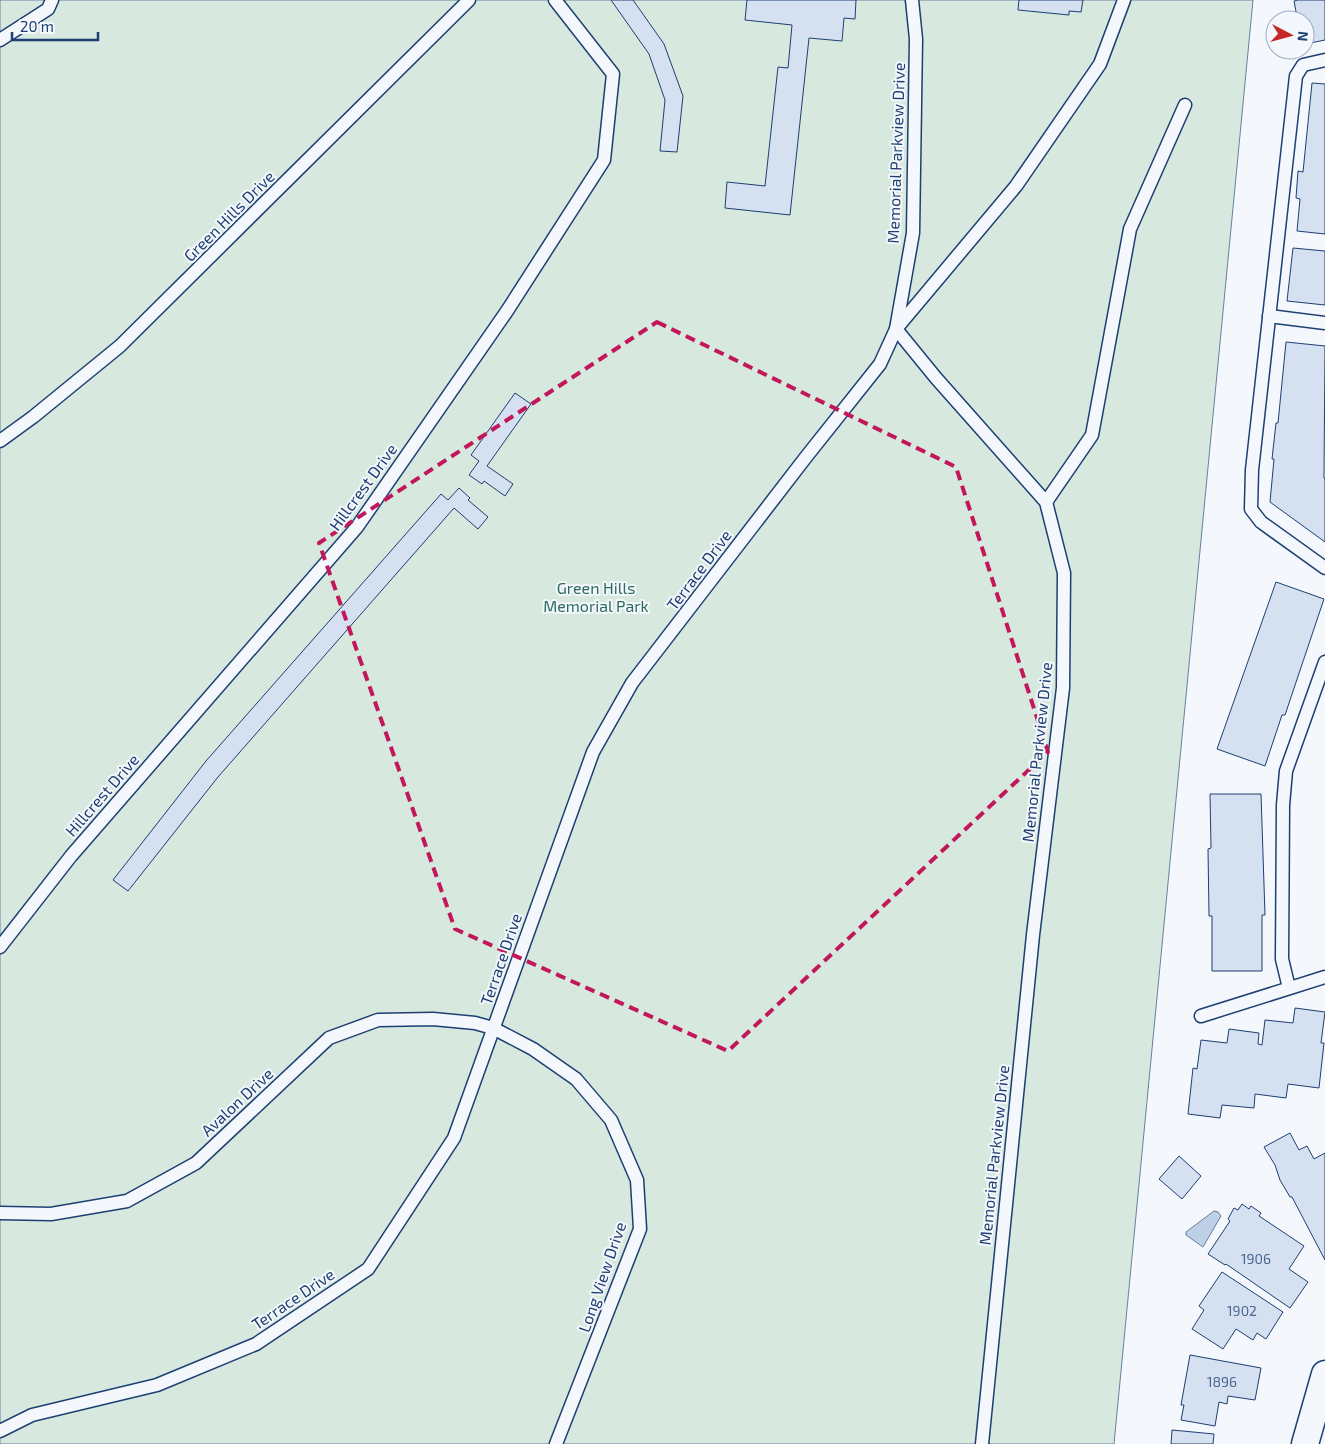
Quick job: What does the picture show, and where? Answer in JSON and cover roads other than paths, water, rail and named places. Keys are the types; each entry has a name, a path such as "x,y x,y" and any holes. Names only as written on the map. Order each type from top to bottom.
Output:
{"street":[{"path":"1305,1444 1325,1374"}],"lane":[{"path":"0,40 48,8 52,0"},
{"name":"Green Hills Drive","path":"0,441 33,417 120,346 469,0"},
{"name":"Hillcrest Drive","path":"0,947 71,856 357,527 507,311 604,160 613,74 556,0"},
{"name":"Memorial Parkview Drive","path":"912,0 916,39 913,233 896,329 936,378 1046,502 1064,573 1063,688 1033,935 982,1444"},
{"path":"896,329 1022,178 1100,64 1124,0"},
{"path":"1325,60 1302,65 1296,76 1252,470 1250,509 1261,522 1325,568"},
{"path":"1046,502 1092,435 1130,229 1184,105"},
{"path":"1269,316 1325,323"},
{"name":"Terrace Drive","path":"0,1432 32,1415 157,1385 256,1344 368,1269 454,1138 593,752 632,683 880,364 896,329"},
{"path":"1289,988 1282,960 1283,805 1286,771 1325,662"},
{"path":"1201,1016 1325,977"},
{"name":"Avalon Drive","path":"0,1213 51,1214 128,1200 196,1163 329,1038 378,1020 432,1019 475,1023 493,1028"},
{"name":"Long View Drive","path":"493,1028 533,1049 576,1079 611,1120 637,1180 640,1229 556,1444"}],"water":[{"path":"1214,1211 1218,1212 1221,1216 1203,1247 1186,1235 1186,1232"}],"park label":[{"name":"Green Hills Memorial Park","path":"596,597"}]}
